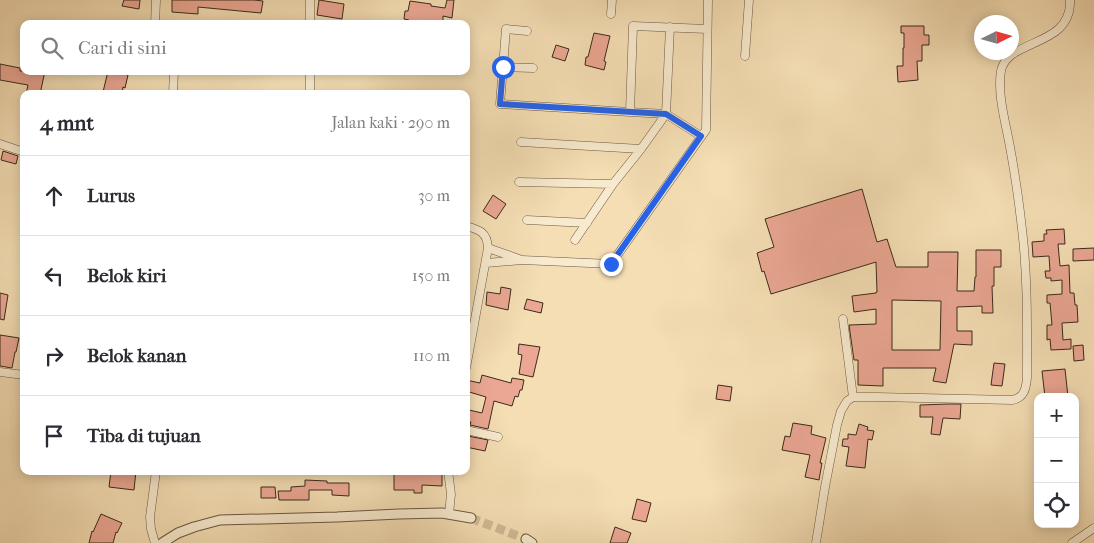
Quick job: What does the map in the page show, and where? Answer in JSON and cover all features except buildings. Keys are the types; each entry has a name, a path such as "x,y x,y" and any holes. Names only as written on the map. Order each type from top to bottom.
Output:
{"street":[{"path":"155,20 156,0"},
{"path":"310,0 310,20"},
{"path":"611,14 612,0"},
{"path":"486,262 522,260 611,264 706,130 708,0"},
{"path":"745,56 749,0"},
{"path":"816,543 825,487 841,411 847,401 853,397 1012,400 1019,399 1024,393 1027,378 1026,271 1011,148 1000,93 1001,70 1011,55 1055,32 1064,24 1068,16 1070,0"},
{"path":"630,112 633,26 707,29"},
{"path":"575,240 613,184 666,114 670,27"},
{"path":"527,31 506,29 500,104 666,114 701,136"},
{"path":"503,67 533,68"},
{"path":"173,90 174,75"},
{"path":"310,75 310,90"},
{"path":"521,142 641,149"},
{"path":"0,144 20,151"},
{"path":"519,182 613,184"},
{"path":"527,220 587,222"},
{"path":"470,227 479,230 488,240 486,262 470,347"},
{"path":"488,248 522,260"},
{"path":"843,320 853,397"},
{"path":"0,372 20,374"},
{"path":"470,431 498,437"},
{"path":"155,475 150,517 155,543"},
{"path":"449,475 451,494 449,514"},
{"path":"162,543 178,533 220,520 337,518 442,513 471,518"},
{"path":"1072,543 1094,528"}],"tunnel":[{"path":"471,518 526,539"}],"route":[{"path":"503,67 500,104 666,114 701,136 611,264"}]}
